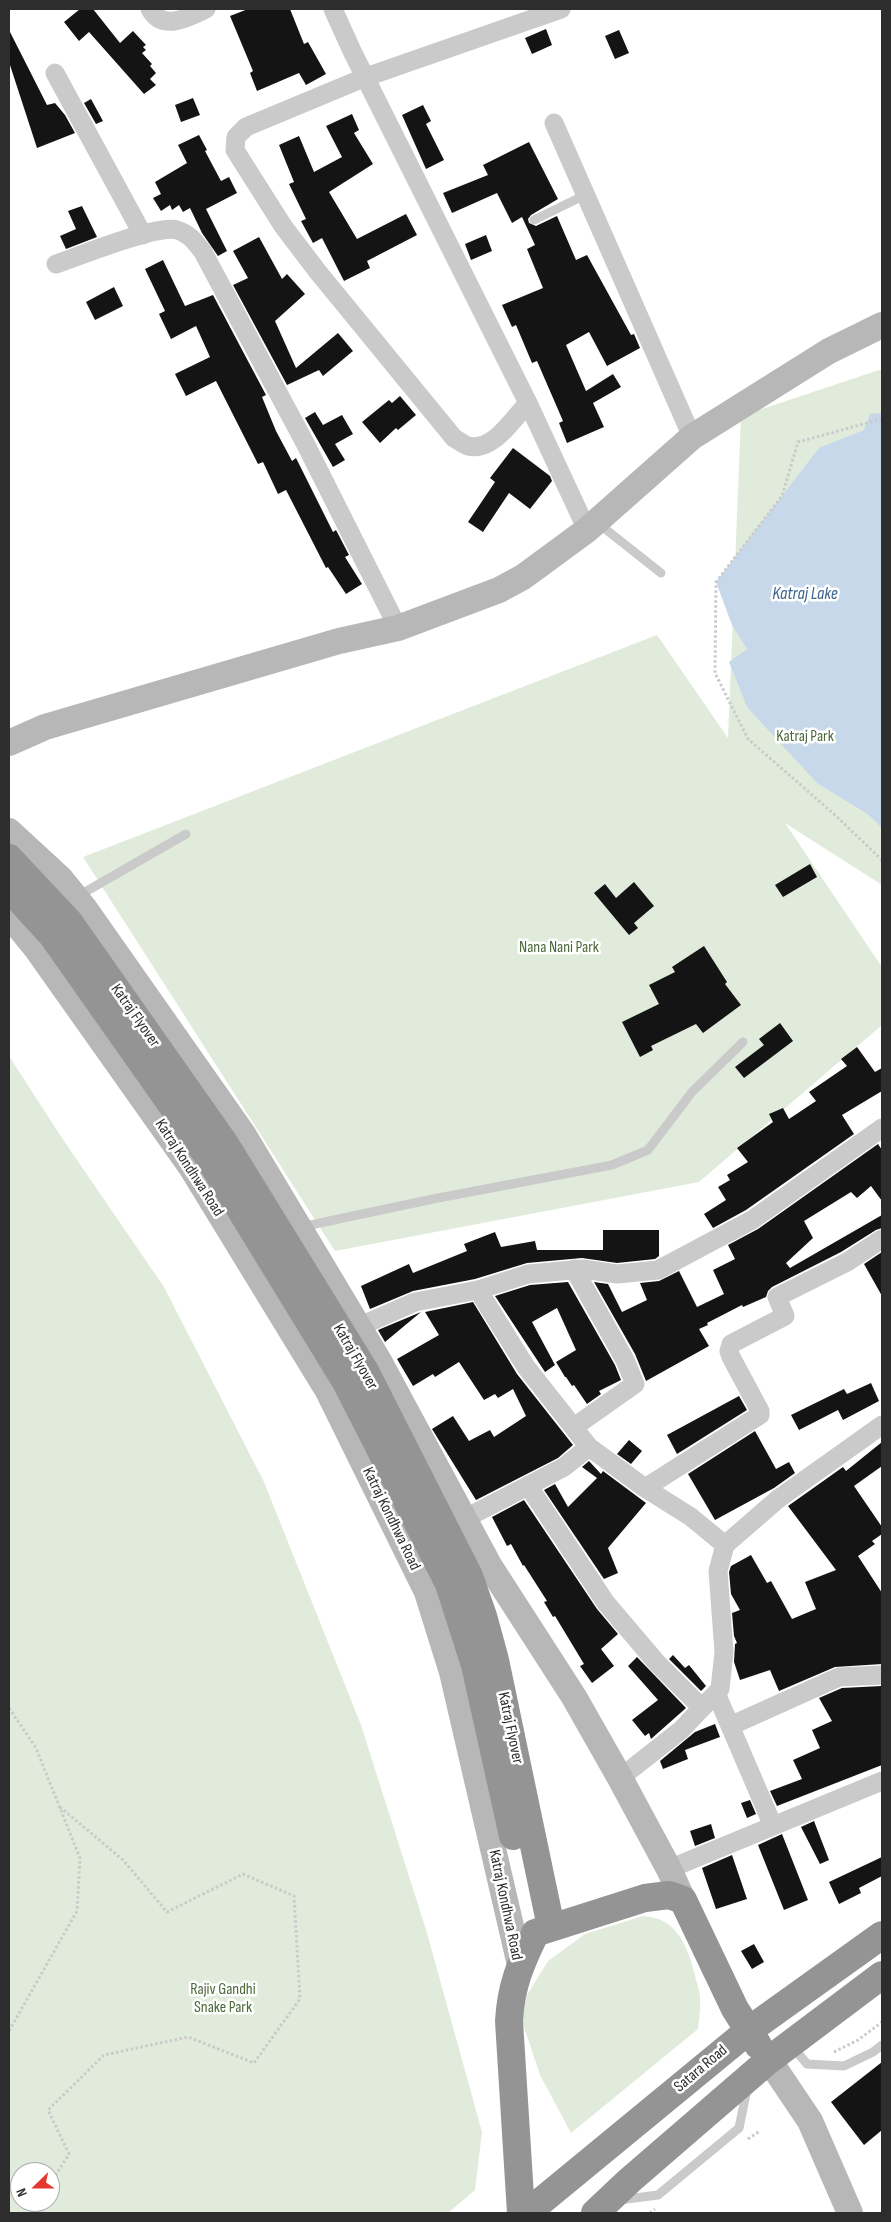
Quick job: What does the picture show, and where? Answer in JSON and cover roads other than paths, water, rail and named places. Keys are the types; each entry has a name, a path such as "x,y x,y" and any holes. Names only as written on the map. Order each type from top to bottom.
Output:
{"highway":[{"name":"Katraj Flyover","path":"9,858 69,922 225,1144 365,1371 469,1576 496,1660 533,1882 543,1930"},
{"name":"Katraj Flyover","path":"9,888 52,935 207,1156 346,1382 449,1584 463,1622 533,1882"},
{"path":"520,1965 543,1930 645,1898 669,1895 683,1900 735,2009 748,2031 780,2052"},
{"name":"Satara Road","path":"528,2213 556,2203 748,2031 882,1935"},
{"name":"Katraj Kondhwa Road","path":"520,1965 511,1994 509,2021 522,2213"},
{"path":"601,2207 780,2052 882,1975"}],"street":[{"path":"150,9 153,15 166,22 182,20 206,9"},
{"path":"333,9 528,403 592,526"},
{"path":"528,403 490,443 466,446 454,438 318,272 283,226 235,150 236,137 246,127 366,78 561,9"},
{"path":"55,73 143,235"},
{"path":"554,123 692,436"},
{"path":"56,264 154,231 176,229 190,236 203,252 305,443 398,628"},
{"path":"9,743 45,727 339,641 398,628 499,590 523,577 592,526 692,436 829,351 882,325"},
{"path":"9,831 60,878 76,897 243,1134 358,1327 489,1565 574,1697 669,1869 683,1900"},
{"name":"Katraj Kondhwa Road","path":"9,915 36,948 191,1166 328,1392 427,1592 452,1672 520,1965"},
{"path":"358,1327 415,1302 478,1290 528,1274 582,1269 617,1274 658,1270 752,1220 882,1128"},
{"path":"645,1488 760,1415 731,1357 729,1351 731,1344 786,1316 777,1297 847,1262 882,1239"},
{"path":"574,1270 625,1360 635,1384 574,1426"},
{"path":"478,1290 526,1367 590,1447 645,1488 691,1517 725,1545"},
{"path":"620,1778 681,1730 720,1688 724,1652 718,1571 725,1545 778,1500 882,1425"},
{"path":"464,1519 529,1487 564,1467 590,1447"},
{"path":"529,1487 606,1603 657,1663 702,1708"},
{"path":"730,1726 839,1677 882,1675"},
{"path":"716,1693 773,1826"},
{"path":"669,1869 882,1781"},
{"path":"780,2052 850,2213"}],"lane":[{"path":"534,220 585,195"},
{"path":"592,526 661,572"},
{"path":"76,897 186,834"},
{"path":"298,1228 433,1198 612,1164 648,1150 692,1092 743,1042"},
{"path":"780,2052 806,2064 844,2066 873,2052 882,2045"}],"water":[{"name":"Katraj Lake","path":"882,413 882,828 869,815 817,783 747,707 729,662 747,649 732,625 716,582 819,448 864,430 870,414"}],"park label":[{"name":"Katraj Park","path":"805,737"},
{"name":"Nana Nani Park","path":"559,948"},
{"name":"Rajiv Gandhi Snake Park","path":"223,1999"}]}
